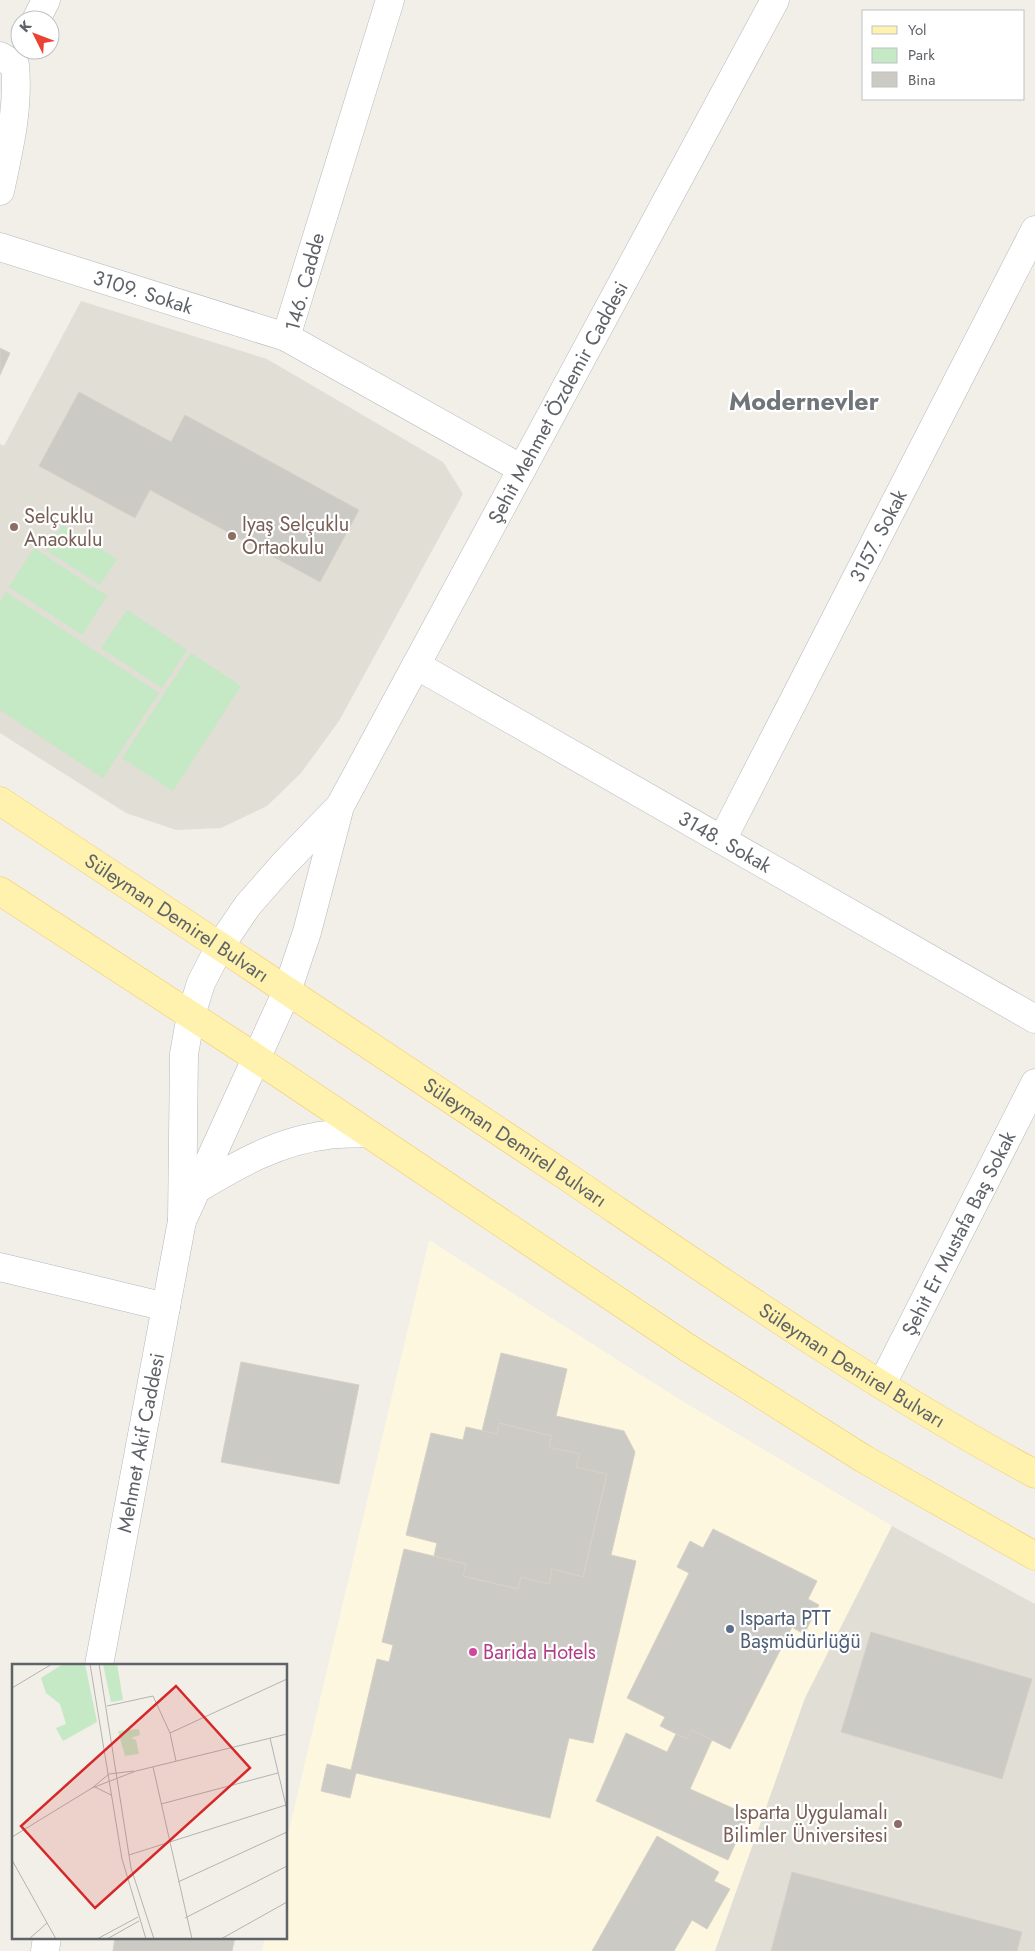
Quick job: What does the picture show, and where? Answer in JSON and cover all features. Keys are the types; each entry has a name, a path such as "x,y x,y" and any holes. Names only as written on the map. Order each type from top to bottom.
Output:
{"main road":[{"name":"Süleyman Demirel Bulvarı","path":"0,801 707,1272 989,1450 1035,1474"},
{"path":"0,891 190,1015 704,1358 864,1459 1035,1556"}],"street":[{"name":"146. Cadde","path":"390,0 286,337 522,469"},
{"name":"Şehit Mehmet Özdemir Caddesi","path":"287,992 307,932 340,806 775,0"},
{"path":"0,92 11,60"},
{"path":"0,191 16,106 12,60"},
{"name":"3157. Sokak","path":"722,840 1035,230"},
{"name":"3109. Sokak","path":"0,247 286,337"},
{"name":"3148. Sokak","path":"416,665 1035,1019"},
{"name":"Şehit Mehmet Özdemir Caddesi","path":"220,946 259,892 340,806"},
{"name":"Mehmet Akif Caddesi","path":"99,1664 182,1221 184,1054 190,1015 201,983 220,946"},
{"name":"Mehmet Akif Caddesi","path":"182,1221 287,992"},
{"name":"Şehit Er Mustafa Baş Sokak","path":"882,1384 1035,1084"},
{"path":"197,1189 234,1167 263,1153 296,1141 327,1135 366,1133"},
{"path":"0,1267 166,1307"},
{"path":"45,1951 47,1938"}],"shaded area":[{"name":"Iyaş Selçuklu Ortaokulu","path":"81,301 267,359 443,462 463,494 339,721 301,773 267,806 221,828 176,830 126,813 0,733 0,444 4,446"},
{"path":"429,1240 674,1396 892,1526 805,1698 715,1951 262,1951 265,1938 288,1938 288,1835"},
{"name":"Isparta Uygulamalı Bilimler Üniversitesi","path":"892,1526 1035,1604 1035,1951 715,1951 805,1698"}],"green space":[{"path":"63,525 117,559 100,585 46,550"},
{"path":"34,548 107,596 82,635 9,587"},
{"path":"6,592 159,693 103,778 0,710 0,602"},
{"path":"127,610 187,650 162,688 101,648"},
{"path":"191,653 241,686 173,791 122,758"}],"building":[{"path":"0,348 10,353 0,375"},
{"path":"79,392 171,442 185,415 359,510 320,582 150,490 135,518 39,466"},
{"path":"501,1353 567,1369 556,1416 624,1431 635,1452 611,1555 636,1561 593,1743 569,1738 550,1818 356,1773 350,1798 321,1791 327,1764 351,1770 377,1659 389,1662 393,1645 382,1642 404,1549 466,1564 463,1576 518,1589 521,1577 549,1584 552,1569 583,1577 607,1474 576,1467 580,1454 549,1447 552,1436 499,1423 497,1434 482,1431"},
{"path":"241,1362 359,1385 339,1484 221,1462"},
{"path":"499,1423 552,1436 549,1447 580,1454 576,1467 607,1474 583,1577 552,1569 549,1584 521,1577 518,1589 463,1576 466,1564 434,1556 437,1543 406,1535 431,1433 463,1440 466,1427 497,1434"},
{"path":"713,1529 817,1581 808,1599 819,1605 804,1634 792,1627 730,1749 692,1730 687,1739 660,1726 665,1717 627,1698 689,1573 677,1567 690,1541 703,1548"},
{"path":"871,1632 1032,1679 1002,1779 841,1732"},
{"path":"692,1730 712,1740 690,1789 748,1815 728,1860 596,1801 626,1733 667,1752 676,1734 687,1739"},
{"path":"657,1836 719,1872 714,1881 730,1889 707,1929 692,1920 674,1951 592,1951"},
{"path":"792,1872 1022,1932 1017,1951 771,1951"},
{"path":"115,1938 235,1938 232,1951 113,1951"}],"place":[{"name":"Selçuklu Anaokulu","path":"14,527"},
{"name":"Iyaş Selçuklu Ortaokulu","path":"232,536"},
{"name":"Isparta PTT Başmüdürlüğü","path":"730,1629"},
{"name":"Barida Hotels","path":"473,1652"},
{"name":"Isparta Uygulamalı Bilimler Üniversitesi","path":"898,1824"}],"district":[{"name":"Modernevler","path":"804,401"}]}
